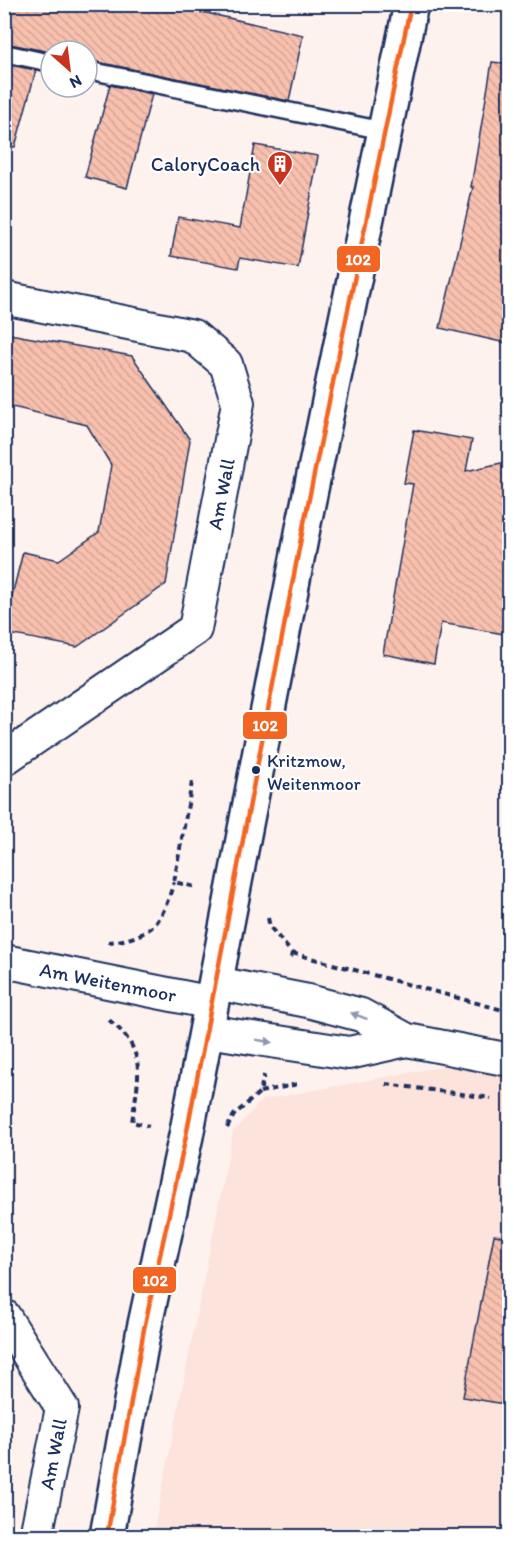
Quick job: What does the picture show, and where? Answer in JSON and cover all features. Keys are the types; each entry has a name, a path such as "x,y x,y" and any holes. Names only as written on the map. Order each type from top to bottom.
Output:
{"main road":[{"path":"107,1536 144,1329 186,1136 303,528 411,4"}],"street":[{"name":"Am Wall","path":"4,298 193,336 226,364 238,403 195,629 4,759"},
{"name":"Am Weitenmoor","path":"4,961 211,1006"},
{"path":"211,1006 308,1001 361,1015 407,1040 510,1060"},
{"path":"211,1006 349,1053 407,1040"},
{"name":"Am Wall","path":"4,1316 62,1408 36,1536"}],"lane":[{"path":"4,53 39,60"},
{"path":"99,72 385,131"}],"path":[{"path":"100,943 124,941 145,932 159,920 174,882"},
{"path":"292,953 510,1012"},
{"path":"98,1018 110,1021 132,1044 139,1068 132,1122 186,1136"}],"shaded area":[{"path":"493,1057 509,1060 509,1536 153,1536 233,1132 262,1100"}],"building":[{"path":"4,4 167,4 303,35 289,101 99,62 99,39 39,39 39,50 4,43"},
{"path":"492,62 510,64 510,344 440,328 473,187 471,187"},
{"path":"4,64 36,70 15,147 4,146"},
{"path":"110,85 152,94 127,188 85,177"},
{"name":"CaloryCoach","path":"255,145 318,156 298,268 240,258 238,268 171,256 178,217 240,228"},
{"path":"4,333 132,356 190,440 166,584 77,647 4,633 4,627 23,552 59,560 99,532 111,465 87,425 4,405"},
{"path":"414,430 472,440 466,471 510,461 510,635 441,623 434,664 383,654 413,484 404,483"},
{"path":"494,1235 510,1237 510,1405 463,1397"}],"transit line":[{"name":"102","path":"107,1536 144,1329 186,1136 303,528 411,4"}],"place":[{"name":"CaloryCoach","path":"280,187"},
{"name":"Kritzmow, Weitenmoor","path":"256,770"}]}
